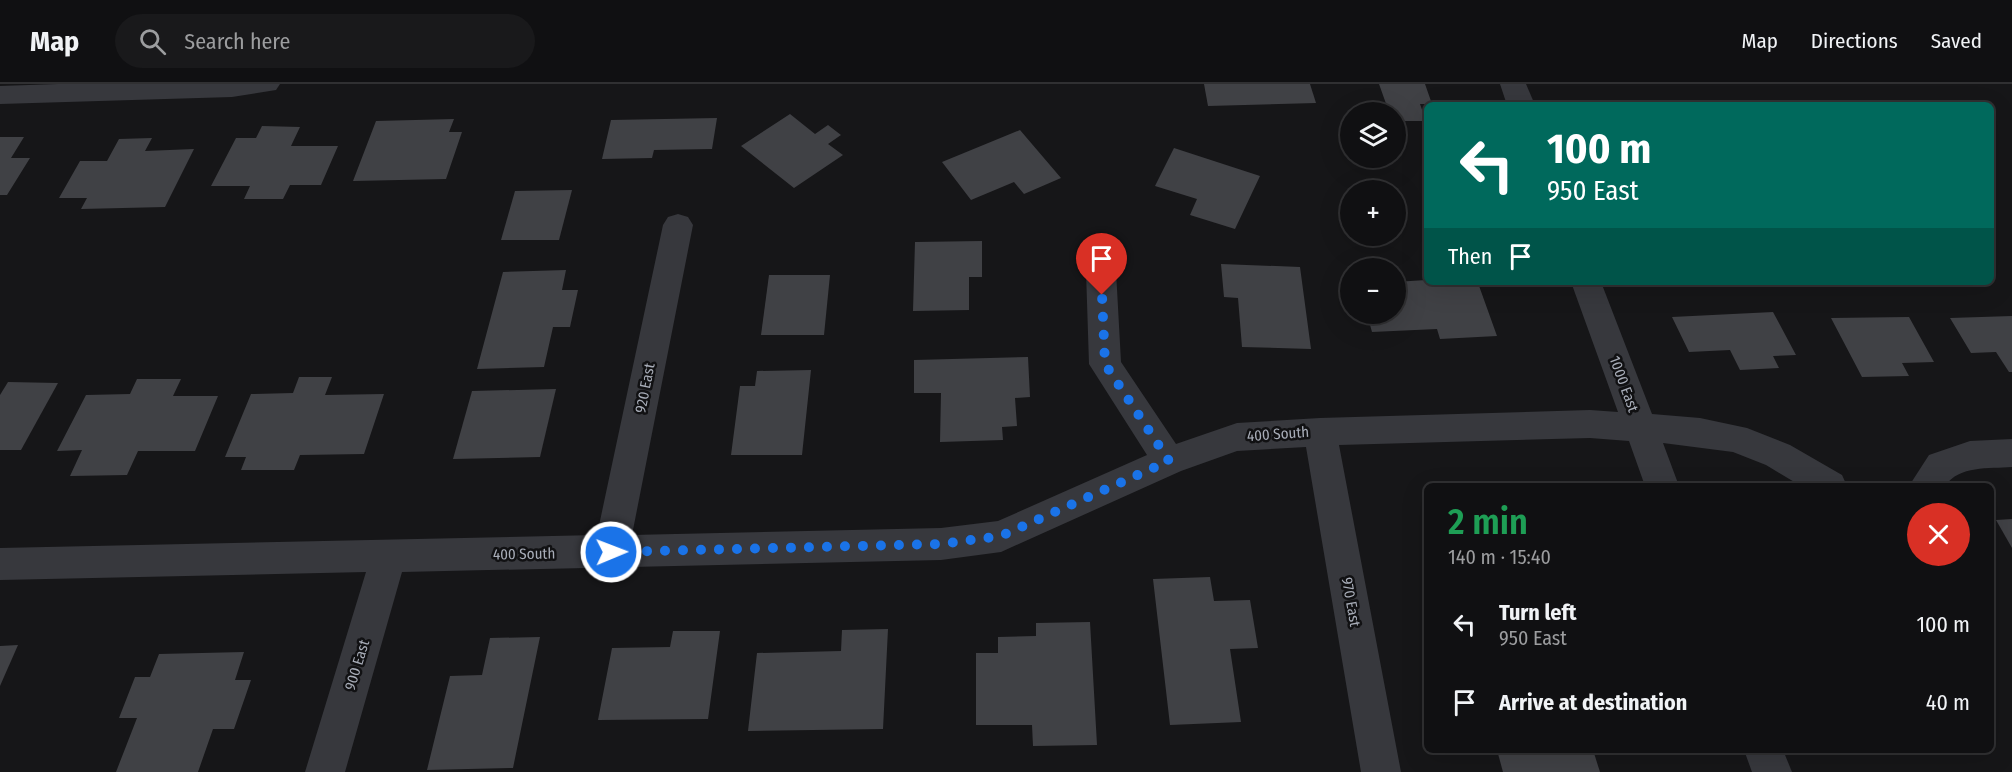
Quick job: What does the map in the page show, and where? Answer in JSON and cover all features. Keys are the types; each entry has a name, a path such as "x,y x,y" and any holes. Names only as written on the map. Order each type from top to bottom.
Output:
{"street":[{"path":"0,95 232,88 267,84"},
{"path":"1513,84 1520,102"},
{"name":"920 East","path":"611,552 678,225"},
{"path":"1101,272 1105,364 1169,461"},
{"name":"1000 East","path":"1587,285 1661,483"},
{"name":"400 South","path":"0,564 941,544 1001,536 1169,461 1237,437 1320,432 1590,424 1700,432 1735,438 1778,455 1825,483"},
{"name":"970 East","path":"1320,432 1381,772"},
{"path":"1928,483 1941,465 1970,455 2012,453"},
{"name":"900 East","path":"325,772 388,557"},
{"path":"1764,753 1772,772"}],"building":[{"path":"1204,84 1310,84 1316,103 1208,106"},
{"path":"1379,84 1425,84 1431,102 1420,104 1424,121 1406,121 1406,102 1385,102"},
{"path":"790,114 815,134 828,125 841,135 828,144 843,155 794,188 741,146"},
{"path":"717,118 712,149 654,150 652,158 602,159 611,120"},
{"path":"454,119 449,132 462,132 446,179 353,181 376,121"},
{"path":"262,126 300,127 291,146 338,146 321,185 290,185 283,199 244,199 250,186 211,186 236,138 256,138"},
{"path":"1020,130 1061,178 1024,194 1014,182 971,200 942,162"},
{"path":"0,137 24,137 11,158 30,158 7,195 0,195"},
{"path":"152,138 145,151 194,149 165,207 81,209 87,198 59,198 80,161 107,161 119,139"},
{"path":"1174,148 1260,176 1235,229 1190,215 1197,199 1155,186"},
{"path":"572,190 559,240 501,240 515,191"},
{"path":"982,241 982,277 969,277 969,310 913,311 915,242"},
{"path":"1221,264 1300,267 1311,349 1242,347 1238,298 1224,297"},
{"path":"566,270 562,290 578,290 570,327 553,327 544,367 477,369 503,272"},
{"path":"769,275 830,275 824,335 761,335"},
{"path":"1424,280 1424,285 1479,285 1497,336 1440,339 1437,329 1372,332 1370,324 1406,324 1406,281"},
{"path":"1773,312 1796,355 1773,356 1779,368 1740,370 1730,350 1689,352 1672,317"},
{"path":"2012,316 2012,372 2009,372 1996,352 1971,353 1950,318"},
{"path":"1909,317 1934,362 1902,363 1909,376 1862,377 1831,318"},
{"path":"1028,357 1030,397 1015,398 1017,426 1002,427 1003,440 940,442 941,393 914,393 914,360"},
{"path":"811,370 802,455 731,455 740,386 755,386 757,371"},
{"path":"299,377 332,377 325,395 384,394 364,454 300,455 294,470 241,470 246,457 225,457 251,394 293,393"},
{"path":"137,379 181,379 173,396 218,396 195,451 138,451 127,475 70,476 82,450 57,451 86,395 130,394"},
{"path":"8,382 58,383 21,450 0,450 0,395"},
{"path":"556,389 540,457 453,459 472,391"},
{"path":"2012,519 2012,548 1996,520"},
{"path":"1210,577 1214,601 1250,600 1258,648 1230,649 1241,722 1170,725 1153,579"},
{"path":"1090,622 1097,745 1033,746 1032,725 976,725 976,653 998,653 998,637 1036,636 1036,623"},
{"path":"888,629 883,729 748,731 757,653 841,651 842,630"},
{"path":"673,631 720,631 708,719 598,720 612,648 670,647"},
{"path":"540,637 513,768 427,770 450,676 482,675 490,638"},
{"path":"18,645 0,686 0,646"},
{"path":"244,652 235,680 251,680 234,729 213,729 198,772 116,772 137,718 119,718 135,677 150,677 159,654"},
{"path":"1498,753 1594,753 1600,772 1503,772"}],"route":[{"path":"611,552 941,544 1001,536 1169,461 1105,364 1102,295"}]}
